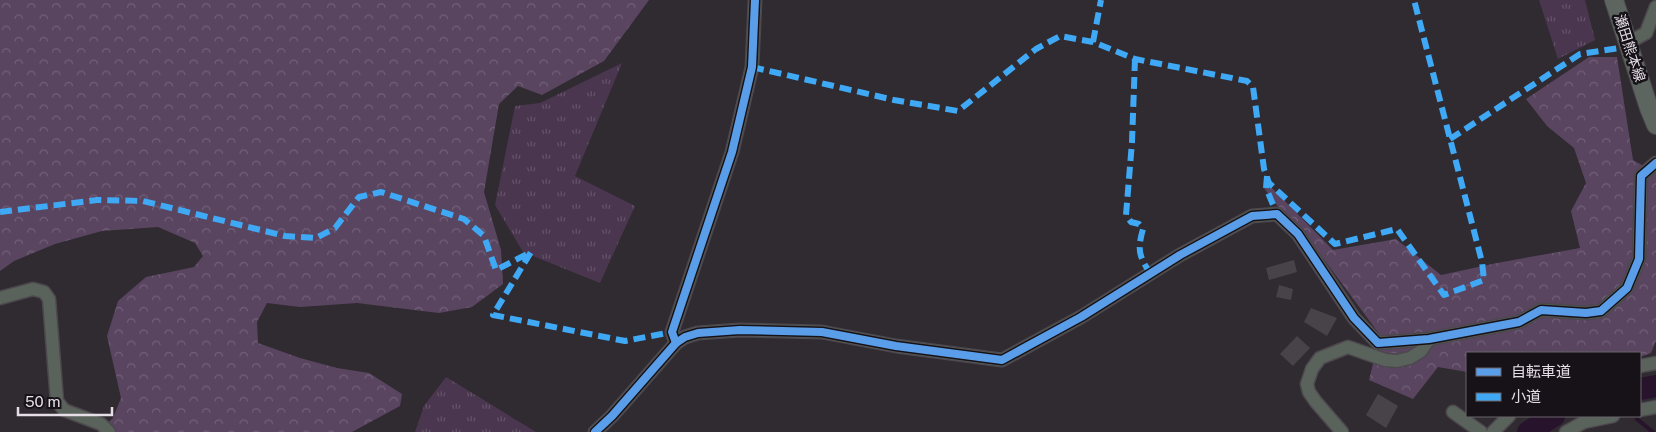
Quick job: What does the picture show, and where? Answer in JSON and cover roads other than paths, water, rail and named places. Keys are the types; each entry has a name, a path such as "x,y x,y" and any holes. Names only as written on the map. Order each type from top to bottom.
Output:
{"main road":[{"name":"瀬田熊本線","path":"1614,0 1656,125"}],"street":[{"path":"676,343 672,332 735,143 752,67 755,0"},
{"path":"1629,42 1646,33 1656,7"},
{"path":"594,432 612,416 676,343 685,337 732,331 822,332 896,346 1002,360 1081,317 1180,255 1252,216 1277,214 1298,234 1354,318 1378,343 1430,339 1519,322 1541,310 1601,312 1626,288 1639,260 1641,176 1656,163"},
{"path":"0,298 33,289 44,292 50,299 57,401 64,410 102,424 109,432"},
{"path":"1342,432 1309,392 1307,384 1312,369 1320,358 1348,347 1385,360 1410,358 1421,352 1430,339"},
{"path":"1641,366 1656,363"},
{"path":"1641,410 1656,407"},
{"path":"1453,412 1481,432"},
{"path":"1494,432 1508,417"},
{"path":"1566,432 1584,422 1608,417"}],"waterway":[{"path":"1641,389 1656,386"},
{"path":"1528,432 1552,417"},
{"path":"1637,419 1653,432"}]}
